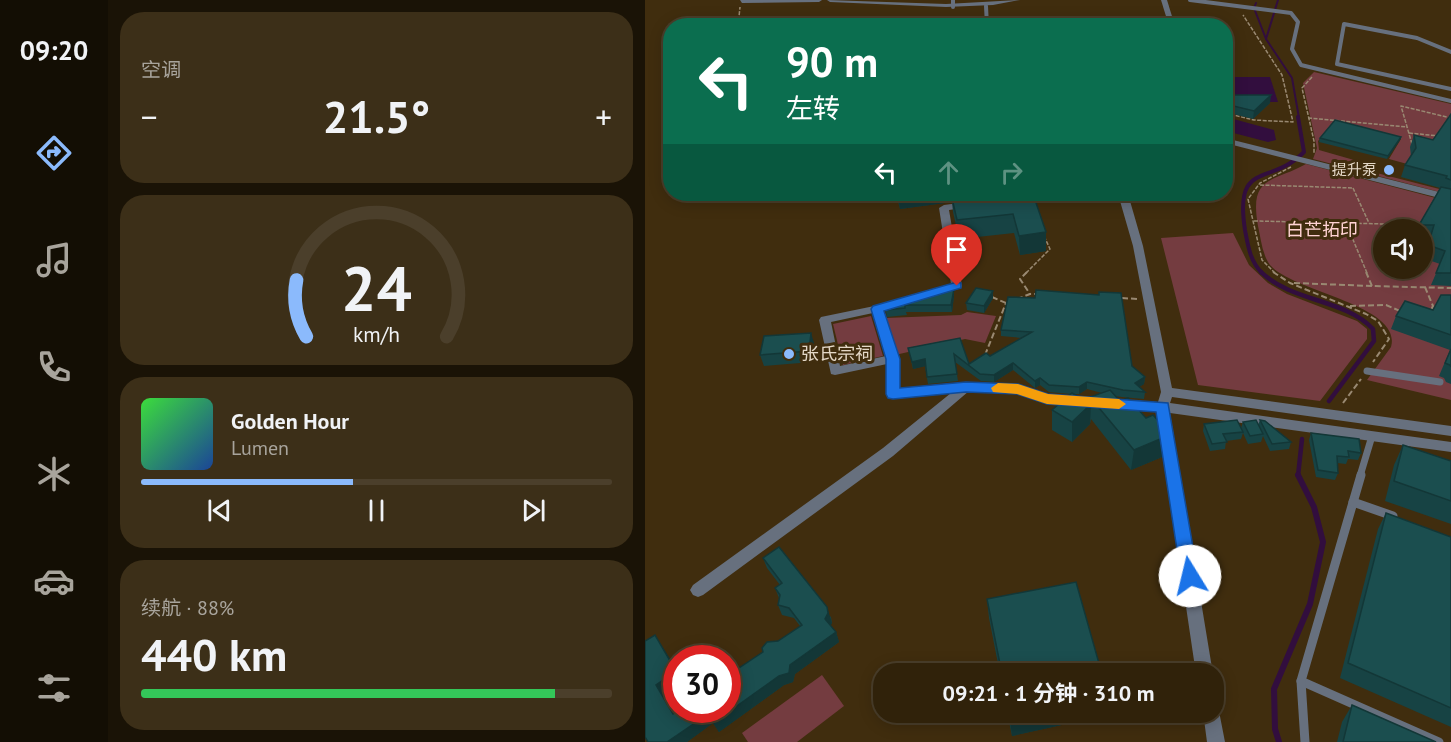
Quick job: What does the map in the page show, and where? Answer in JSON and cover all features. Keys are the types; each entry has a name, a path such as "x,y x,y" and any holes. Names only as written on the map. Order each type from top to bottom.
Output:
{"street":[{"path":"742,1 819,0"},
{"path":"830,0 986,6 1017,0"},
{"path":"1164,0 1169,18"},
{"path":"1233,143 1451,198"},
{"path":"1125,201 1138,246 1167,392 1163,407 1203,663"},
{"path":"923,296 957,286 944,208 977,203"},
{"path":"893,359 835,371 825,320 900,302"},
{"path":"877,309 893,359 893,394 966,387 1018,389 1047,399 1163,407 1451,447"},
{"path":"698,590 888,452 966,387"},
{"path":"1167,392 1451,431"},
{"path":"1213,723 1216,742"}],"lane":[{"path":"1190,0 1291,13 1297,19 1298,24 1291,41 1297,62 1317,70 1451,101"},
{"path":"986,6 987,18"},
{"path":"1451,52 1417,38 1344,24 1337,64 1451,90"},
{"path":"1367,370 1440,382"},
{"path":"1305,742 1301,681 1372,436"},
{"path":"1353,502 1407,521"},
{"path":"1301,681 1439,742"}],"path":[{"path":"739,18 742,1"},
{"path":"1233,115 1254,120 1293,122 1283,77 1260,38 1253,34 1239,6"},
{"path":"1317,70 1302,88 1315,149 1308,161 1276,173 1252,190 1248,199 1262,260 1269,269 1290,283 1366,314 1377,321 1389,339 1335,415"},
{"path":"1418,147 1412,145 1401,106 1451,118"},
{"path":"1308,118 1407,127"},
{"path":"1409,133 1443,136"},
{"path":"1428,140 1431,135"},
{"path":"1258,185 1353,188 1369,224"},
{"path":"1254,221 1373,224"},
{"path":"1346,223 1372,286"},
{"path":"1030,294 1020,279 1050,249 1046,239"},
{"path":"1290,283 1451,288"},
{"path":"1425,287 1433,306 1426,320"},
{"path":"991,297 1006,303 1030,294 1042,295"},
{"path":"1113,298 1149,299"},
{"path":"993,362 984,355 1006,303"},
{"path":"1347,306 1386,305 1406,313"}],"green space":[{"name":"白芒拓印","path":"1314,72 1451,104 1451,176 1389,159 1401,139 1334,122 1318,141 1319,150 1368,164 1365,170 1451,192 1451,195 1313,159 1317,148 1303,83"},
{"name":"白芒拓印","path":"1306,164 1451,202 1451,400 1367,380 1391,347 1390,333 1380,320 1344,300 1282,275 1270,265 1263,251 1256,209 1260,189 1273,179"},
{"path":"1233,233 1249,265 1268,283 1287,294 1357,321 1367,329 1367,339 1320,401 1198,385 1161,238"},
{"path":"967,312 996,316 985,343 965,339 895,355 886,318 961,315"},
{"path":"871,316 883,356 843,365 833,324"},
{"path":"822,675 844,706 797,742 748,742 742,733"}],"shaded area":[{"path":"1233,77 1270,77 1278,102 1233,102"},
{"path":"1233,119 1274,130 1276,140 1268,142 1233,133"}],"building":[{"path":"1233,95 1271,95 1254,111 1233,106"},
{"path":"1451,114 1451,180 1446,178 1447,176 1405,165 1416,148 1414,135 1433,140"},
{"path":"1335,120 1401,137 1388,156 1320,138"},
{"path":"1441,187 1451,189 1451,273 1436,273 1445,251 1433,247 1433,219 1422,219"},
{"path":"953,201 1035,201 1046,232 1019,236 1013,214 957,220"},
{"path":"976,288 993,291 984,306 966,303"},
{"path":"942,289 954,289 951,305 905,305 905,308 886,310 885,306"},
{"path":"1036,290 1099,295 1099,292 1121,293 1132,366 1145,377 1135,383 1145,392 1087,382 1079,387 1049,385 1040,378 1035,381 1013,363 994,375 980,374 954,354 957,374 927,377 925,359 912,362 908,348 960,338 969,364 986,353 990,356 1032,332 1001,330 1008,297 1035,298"},
{"path":"1441,295 1451,295 1451,335 1396,316 1405,301 1433,310"},
{"path":"811,333 809,351 760,355 764,336"},
{"path":"1451,349 1451,367 1445,363"},
{"path":"1110,390 1120,401 1128,398 1146,418 1153,415 1163,426 1165,437 1134,450 1090,397"},
{"path":"1072,393 1091,404 1072,422 1052,410"},
{"path":"1237,420 1243,432 1223,434 1227,442 1212,444 1204,424"},
{"path":"1256,420 1263,434 1250,436 1243,422"},
{"path":"1260,420 1265,421 1291,442 1272,444"},
{"path":"1311,433 1359,439 1361,453 1348,451 1349,457 1337,456 1338,473 1318,470"},
{"path":"1403,445 1451,461 1451,501 1394,481"},
{"path":"1386,513 1451,537 1451,708 1348,663"},
{"path":"779,547 827,607 828,613 825,619 836,632 790,665 789,673 779,676 741,703 741,667 763,652 762,648 767,642 778,641 802,625 789,608 778,605 780,595 775,588 782,583 763,558"},
{"path":"1076,582 1099,663 1000,663 987,599"},
{"path":"655,635 663,649 663,680 656,685 663,697 663,723 695,723 667,742 648,742 645,737 645,641"},
{"path":"1352,705 1436,742 1343,742"}],"waterway":[{"path":"1266,39 1278,0"},
{"path":"1256,3 1254,8 1266,39"},
{"path":"1266,39 1292,78 1299,118"},
{"path":"1262,272 1252,258 1247,242 1243,208 1245,193 1250,183 1279,169 1304,152 1298,117"},
{"path":"1262,272 1288,289 1348,312 1373,329 1374,341 1329,401"},
{"path":"1298,475 1302,439"},
{"path":"1279,742 1275,729 1274,689 1310,604 1323,542 1314,507 1298,475"}],"slow traffic":[{"path":"998,388 1018,389 1047,399 1119,404"}],"place":[{"name":"提升泵","path":"1389,170"},
{"name":"张氏宗祠","path":"789,354"}],"route":[{"path":"957,286 877,309 893,359 893,394 966,387 1018,389 1047,399 1163,407 1190,576"}]}
